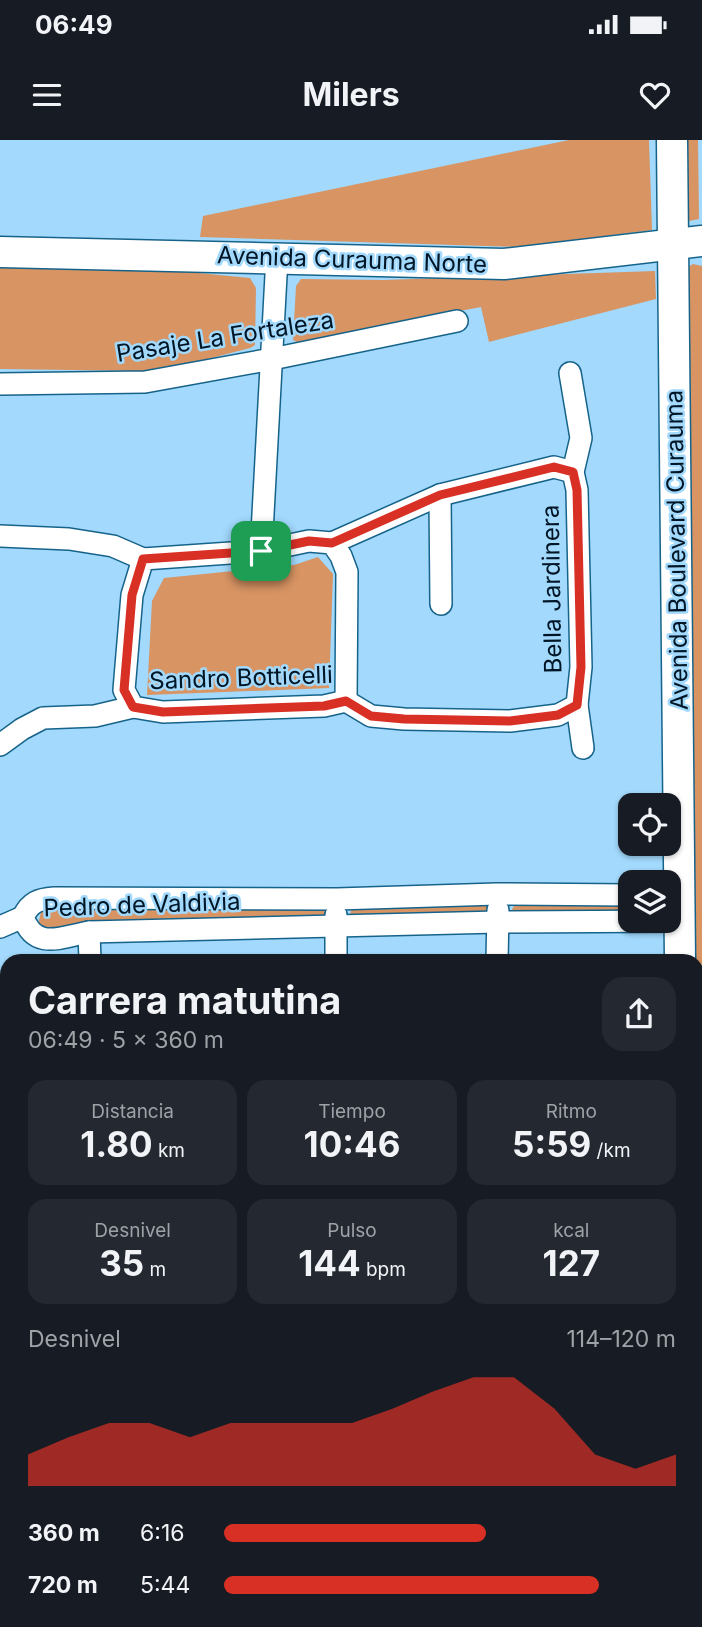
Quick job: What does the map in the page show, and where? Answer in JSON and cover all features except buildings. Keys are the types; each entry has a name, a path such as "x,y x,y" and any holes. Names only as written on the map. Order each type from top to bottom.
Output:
{"street":[{"name":"Avenida Boulevard Curauma","path":"672,140 688,243 677,870"},
{"name":"Avenida Curauma Norte","path":"0,252 504,264 688,243"},
{"path":"261,551 277,257"},
{"name":"Pasaje La Fortaleza","path":"0,384 145,382 457,321"},
{"name":"Bella Jardinera","path":"570,373 580,438 573,472 577,490 581,667 577,705 583,748"},
{"name":"Bella Jardinera","path":"332,543 440,495 554,467 573,472"},
{"path":"440,495 441,604"},
{"path":"0,536 91,542 113,546 143,559 261,551 309,541 332,543"},
{"name":"Sandro Botticelli","path":"143,559 132,595 124,690 133,707 176,712 324,706 346,701 347,572 332,543"},
{"name":"Bella Jardinera","path":"346,701 371,716 497,721 558,715 577,705"},
{"path":"0,745 43,718 95,716 133,707"},
{"path":"497,894 497,954"},
{"name":"Pedro de Valdivia","path":"618,895 497,894 337,899 54,898 37,900 30,905 23,917 31,933 38,939 47,939 89,932 498,922 618,910"},
{"path":"336,954 337,899"},
{"path":"0,927 23,917"},
{"path":"89,932 89,954"},
{"name":"Avenida Boulevard Curauma","path":"678,933 680,954"}],"shaded area":[{"path":"569,140 649,140 652,230 519,247 200,237 203,216"},
{"path":"687,140 698,140 699,219 689,221"},
{"path":"0,264 147,268 250,278 256,288 255,345 200,361 143,371 0,369"},
{"path":"693,264 702,266 702,954 690,954 688,267"},
{"path":"655,271 656,299 489,342 481,307 297,342 293,340 296,286 301,279 384,280"},
{"path":"318,557 333,574 329,688 147,695 152,601 164,578 294,565"},
{"path":"618,903 618,915 513,912 515,905"},
{"path":"489,904 493,913 350,915 352,906"},
{"path":"51,906 329,907 326,918 111,920 52,932 38,925 41,912"}],"route":[{"path":"554,467 573,472 577,490 581,667 577,705 558,715 510,721 371,716 346,701 324,706 163,712 133,707 124,690 132,595 143,559 261,551 309,541 332,543 440,495 517,475 554,467"}]}
